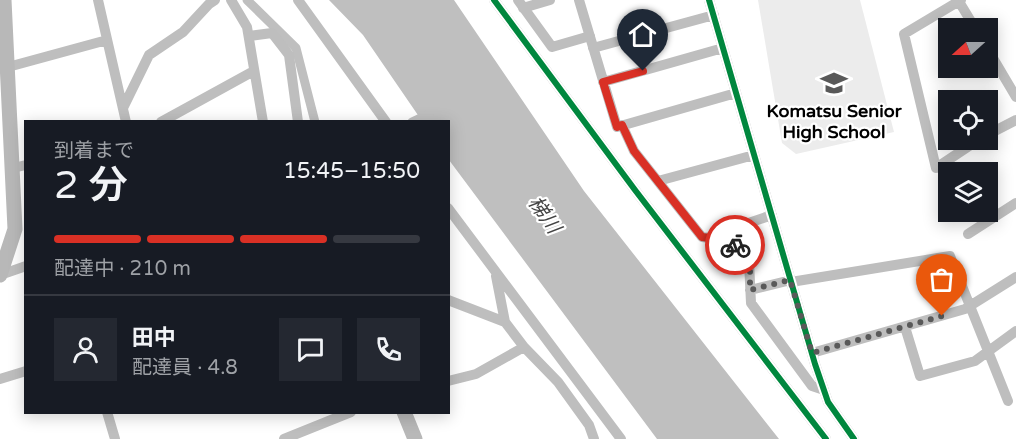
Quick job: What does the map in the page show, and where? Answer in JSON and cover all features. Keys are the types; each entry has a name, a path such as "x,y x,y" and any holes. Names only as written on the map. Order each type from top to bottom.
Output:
{"street":[{"path":"0,275 15,229 4,0"},
{"path":"98,0 126,120"},
{"path":"123,108 148,55 183,32 215,0"},
{"path":"231,0 248,27 263,120"},
{"path":"298,0 385,120"},
{"path":"494,0 642,199 826,439"},
{"path":"550,0 520,4 552,47 590,36"},
{"path":"579,0 617,127 736,93"},
{"path":"709,0 824,390 828,402 854,439"},
{"path":"963,150 936,168 904,34 959,0 969,18"},
{"path":"593,48 714,15"},
{"path":"249,36 272,33 289,55 298,120"},
{"path":"8,67 107,40"},
{"path":"603,82 723,48"},
{"path":"998,67 1016,97"},
{"path":"165,120 254,71"},
{"path":"998,129 1016,120"},
{"path":"622,125 634,151 702,237 732,241 750,262 751,303 812,386 824,390"},
{"path":"658,181 754,155"},
{"path":"968,234 1016,203"},
{"path":"450,211 621,439"},
{"path":"711,238 716,234 772,215"},
{"path":"750,290 791,281 950,256 1008,401"},
{"path":"0,275 24,267"},
{"path":"495,273 505,322 524,348 558,382 588,425 594,439"},
{"path":"812,353 970,306 1015,278"},
{"path":"450,301 505,322"},
{"path":"904,327 920,376 975,361 1016,331"},
{"path":"450,380 476,374 524,348"},
{"path":"0,379 24,372"},
{"path":"108,414 115,439"},
{"path":"284,439 346,414"},
{"path":"405,414 415,439"}],"shaded area":[{"name":"Komatsu Senior High School","path":"758,0 860,0 894,132 796,154 782,143"}],"water":[{"name":"梯川","path":"329,0 454,0 584,191 779,439 657,439 450,161 450,120 421,120 363,35"}],"waterway":[{"path":"247,0 296,48 314,120"},
{"path":"416,120 429,114"}],"cycle path":[{"path":"494,0 635,190 826,439"},
{"path":"709,0 815,364 828,402 854,439"}],"way so far":[{"path":"735,245 750,262 750,290 790,280 812,353 942,316"}],"place":[{"name":"Komatsu Senior High School","path":"834,83"}],"route":[{"path":"643,71 603,82 617,127 622,125 634,151 702,237 732,241 735,245"}]}
